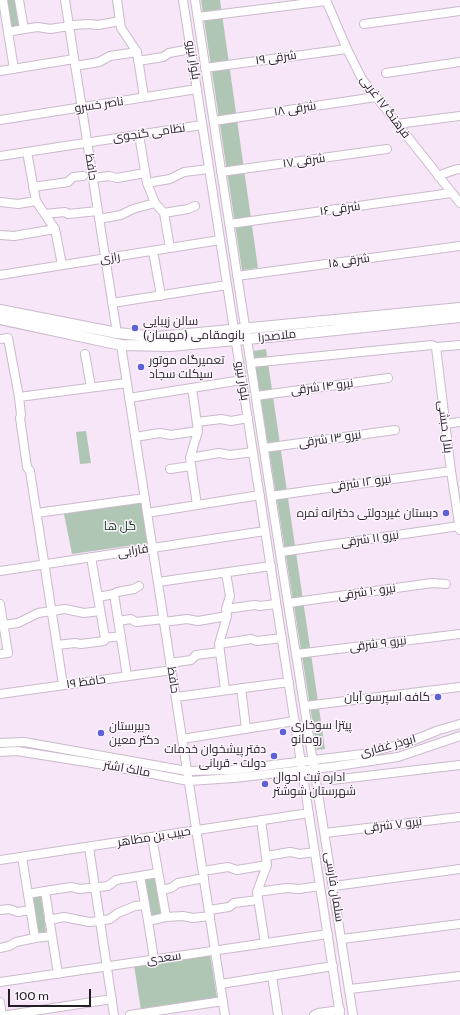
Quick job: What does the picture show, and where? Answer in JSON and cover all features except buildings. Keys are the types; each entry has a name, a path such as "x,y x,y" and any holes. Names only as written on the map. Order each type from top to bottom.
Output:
{"main road":[{"name":"ملاصدرا","path":"0,319 121,345 170,346 235,335 246,328 460,308"},
{"name":"ملاصدرا","path":"0,310 117,333 157,337 235,335 247,339 460,317"}],"street":[{"path":"3,0 3,16 8,32 14,69"},
{"path":"22,0 24,29"},
{"name":"حافظ","path":"65,0 72,25 75,63 117,333"},
{"path":"117,0 121,28 137,52 144,97"},
{"name":"بلوار نیرو","path":"184,0 202,125 301,761"},
{"name":"بلوار نیرو","path":"195,0 271,496 314,760"},
{"path":"198,17 326,1"},
{"name":"فرهنگ ۱۷ غربی","path":"326,1 362,79 460,203"},
{"path":"364,24 460,11"},
{"path":"8,32 38,27 50,29 72,25 98,25 120,21"},
{"path":"138,61 163,57 169,53 191,49"},
{"name":"۱۹ شرقی","path":"205,68 347,49"},
{"path":"0,71 99,62 110,56 137,52"},
{"path":"386,73 460,62"},
{"name":"ناصر خسرو","path":"0,120 197,89"},
{"name":"۱۸ شرقی","path":"214,121 376,96"},
{"path":"397,124 460,116"},
{"name":"نظامی گنجوی","path":"0,156 202,125"},
{"path":"139,135 147,183 155,203 164,213 170,248"},
{"name":"۱۷ شرقی","path":"222,172 387,149"},
{"path":"27,152 36,201 56,229 62,265"},
{"path":"147,183 170,179 184,172 209,169"},
{"path":"438,176 460,169"},
{"path":"93,178 108,176 117,178 145,174"},
{"path":"33,187 68,182 73,177 83,176"},
{"name":"۱۶ شرقی","path":"230,224 451,193"},
{"path":"0,202 18,204 36,201"},
{"path":"45,214 65,212 68,214 121,215 133,209 155,203"},
{"path":"164,213 188,209 195,206"},
{"path":"1,235 14,236 56,229"},
{"name":"رازی","path":"0,275 220,240"},
{"name":"۱۵ شرقی","path":"237,276 460,246"},
{"path":"153,251 161,296"},
{"path":"112,303 227,285"},
{"path":"4,338 19,397 22,415 20,418 27,467 30,471 64,685"},
{"name":"حافظ","path":"121,345 225,1015"},
{"path":"251,363 432,345 436,347 460,345"},
{"name":"بلال حبشی","path":"436,347 460,528"},
{"path":"85,354 92,387"},
{"name":"نیرو ۱۴ شرقی","path":"256,396 388,378"},
{"path":"129,398 242,380"},
{"path":"19,397 127,383"},
{"path":"192,388 198,431 190,462 197,505"},
{"path":"197,422 221,419 231,421 248,418"},
{"path":"445,424 460,422"},
{"name":"نیرو ۱۳ شرقی","path":"264,448 395,430"},
{"path":"135,437 160,433 171,435 198,431"},
{"path":"170,469 219,453 230,455 253,452"},
{"name":"نیرو ۱۲ شرقی","path":"271,496 454,475"},
{"path":"147,513 260,495"},
{"path":"37,513 145,498"},
{"name":"نیرو ۱۱ شرقی","path":"281,552 460,528"},
{"name":"فارابی","path":"0,571 265,531"},
{"path":"91,557 105,638"},
{"path":"158,582 271,566"},
{"path":"225,690 219,648 230,596 226,573"},
{"name":"نیرو ۱۰ شرقی","path":"289,602 432,583 446,584"},
{"path":"98,597 134,589 139,586"},
{"path":"114,594 127,676"},
{"path":"118,621 131,619 136,622 187,619 198,621 255,605 260,606 276,604"},
{"path":"0,609 3,625 4,653"},
{"path":"3,625 18,623 38,613 52,610 65,609 84,613 100,611"},
{"name":"نیرو ۹ شرقی","path":"297,654 460,634"},
{"path":"57,645 104,641 105,638 121,636"},
{"name":"حافظ ۱۹","path":"0,694 127,676 191,660 196,655 250,639 257,641 282,638"},
{"path":"176,696 289,682"},
{"path":"305,706 460,687"},
{"path":"241,688 246,728"},
{"path":"182,739 295,721"},
{"name":"ابوذر غفاری","path":"301,761 363,754 409,742 439,730 460,724"},
{"name":"ابوذر غفاری","path":"302,770 398,757 460,736"},
{"name":"مالک اشتر","path":"0,744 24,742 187,771 232,770 301,761"},
{"name":"مالک اشتر","path":"0,752 16,751 111,766 189,781 234,778 302,770"},
{"name":"سلمان فارسی","path":"314,760 354,1015"},
{"name":"سلمان فارسی","path":"301,761 340,1012"},
{"path":"332,780 460,765"},
{"name":"حبیب بن مظاهر","path":"0,860 309,813"},
{"name":"نیرو ۷ شرقی","path":"325,833 460,817"},
{"path":"261,820 267,865 258,896 265,943"},
{"path":"152,837 166,918"},
{"path":"89,847 114,1015"},
{"path":"266,856 290,852 300,854 315,852"},
{"path":"22,857 35,938"},
{"path":"161,890 171,888 178,883 228,867 237,870 267,865"},
{"path":"334,886 460,869"},
{"path":"28,894 71,887 80,889 108,886 116,880 158,873"},
{"path":"140,876 154,959"},
{"path":"148,921 183,916 193,918 229,907 234,903 287,888 299,889 320,886"},
{"path":"45,892 58,974"},
{"path":"49,920 64,917 89,922 100,921 110,919 118,913 135,906 145,905"},
{"path":"0,910 9,909 18,912 30,910"},
{"path":"342,939 460,924"},
{"name":"سعدی","path":"0,982 328,934"},
{"path":"0,948 9,946 16,942 52,936"},
{"path":"221,984 333,966"},
{"path":"272,976 278,1015"},
{"path":"350,989 460,976"},
{"path":"8,1015 64,1011 112,999"},
{"path":"130,1015 162,1013 223,1001"},
{"path":"0,1002 2,1015"},
{"path":"314,1015 318,1013 340,1012"}],"green space":[{"path":"6,0 16,0 20,27 10,28"},
{"path":"201,0 220,0 258,268 242,270"},
{"path":"266,349 325,749 317,750 253,351"},
{"path":"86,431 91,463 80,464 76,432"},
{"name":"گل ها","path":"141,501 148,543 72,554 64,514"},
{"path":"155,878 161,915 150,917 144,880"},
{"path":"41,896 46,932 38,933 32,898"},
{"path":"210,954 217,998 141,1010 134,965"}],"place":[{"name":"سالن زیبایی بانومقامی (مهسان)","path":"135,328"},
{"name":"تعمیرگاه موتور سیکلت سجاد","path":"141,367"},
{"name":"دبستان غیردولتی دخترانه ثمره","path":"446,513"},
{"name":"کافه اسپرسو آبان","path":"438,697"},
{"name":"پیتزا سوخاری رومانو","path":"283,732"},
{"name":"دبیرستان دکتر معین","path":"101,733"},
{"name":"دفتر پیشخوان خدمات دولت - قربانی","path":"274,756"},
{"name":"اداره ثبت احوال شهرستان شوشتر","path":"265,784"}]}
